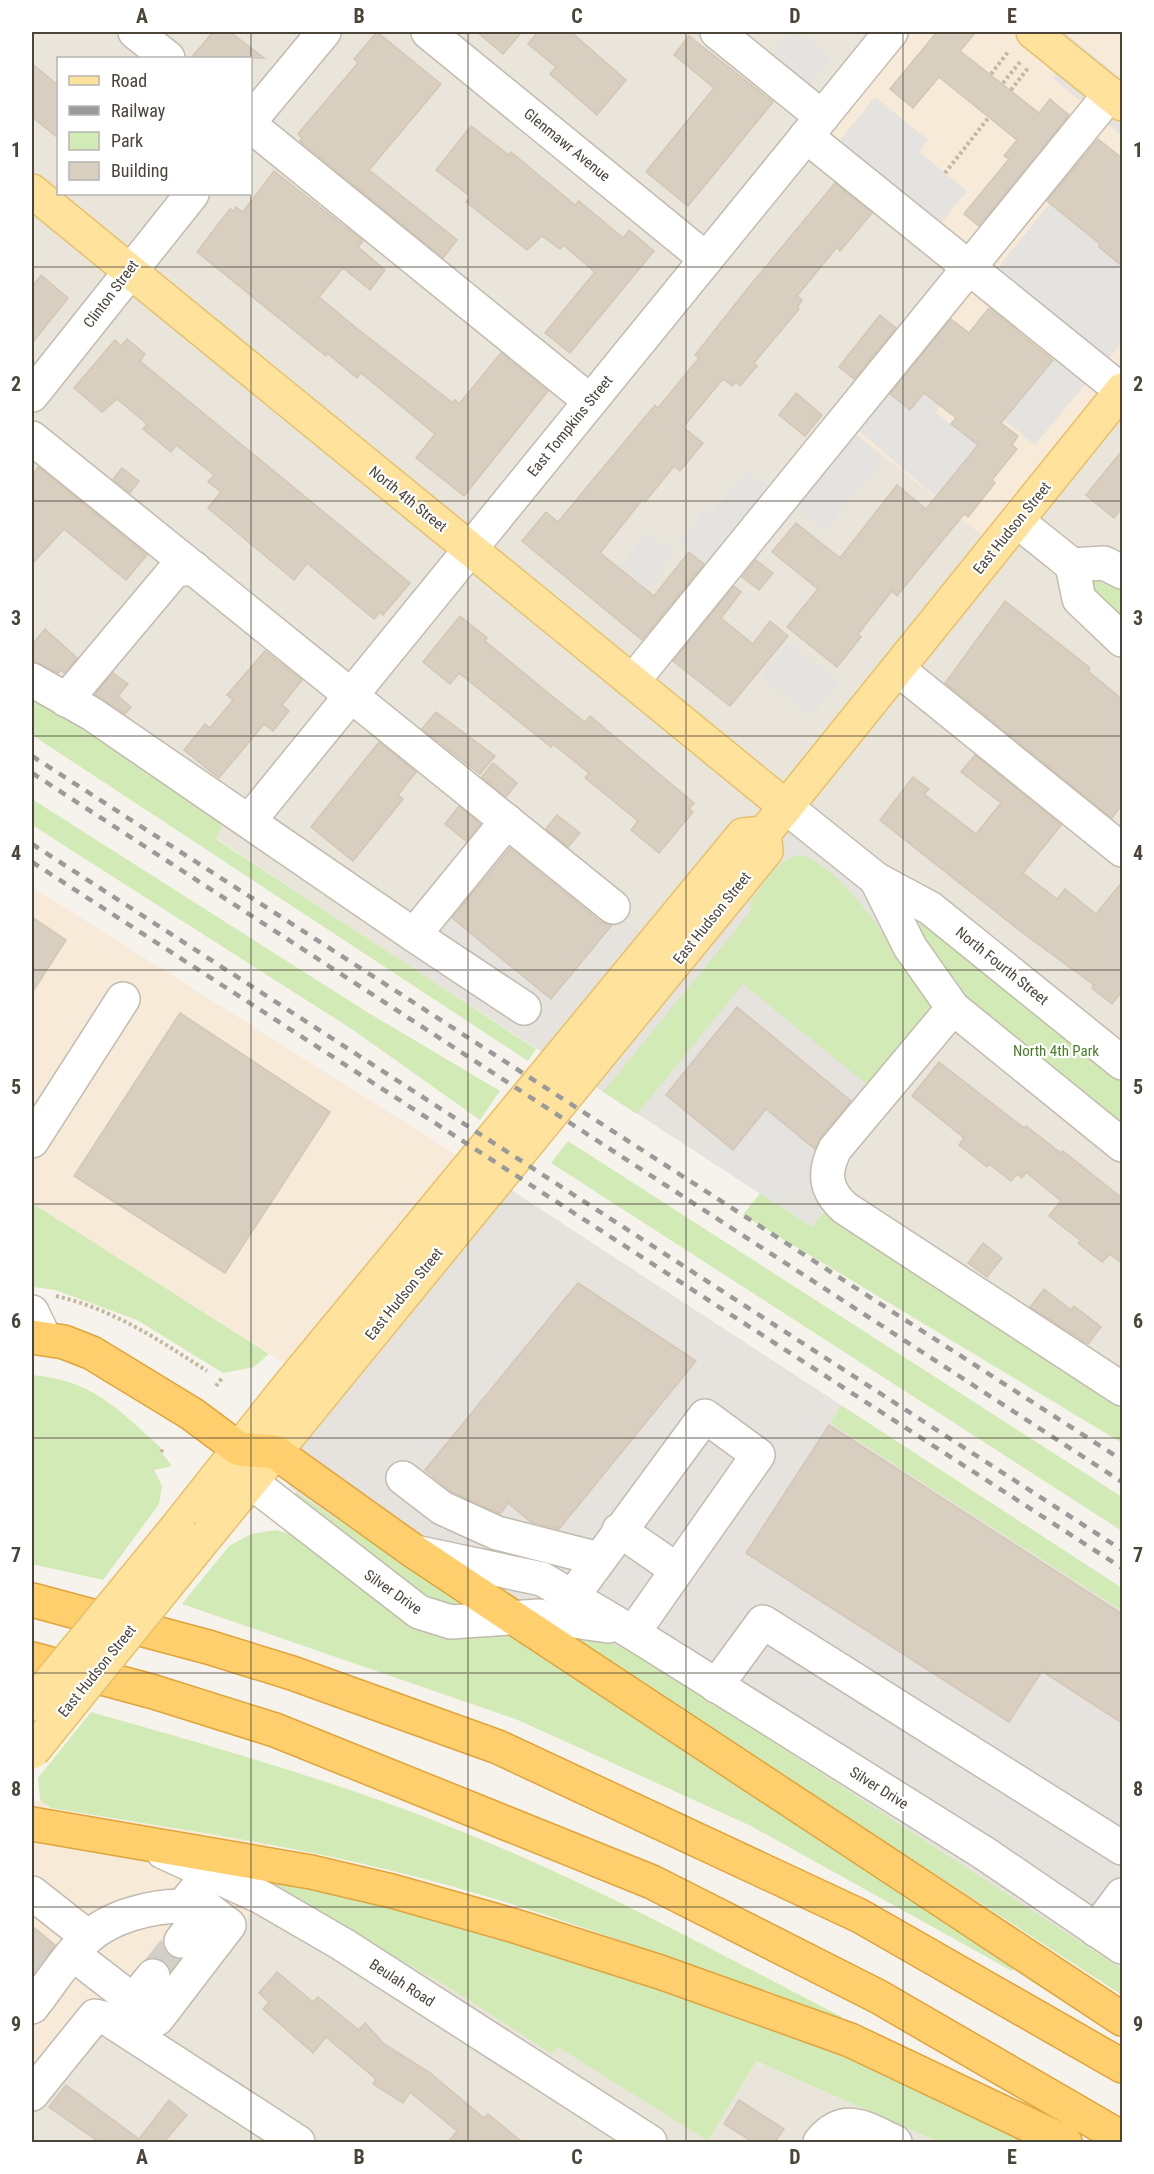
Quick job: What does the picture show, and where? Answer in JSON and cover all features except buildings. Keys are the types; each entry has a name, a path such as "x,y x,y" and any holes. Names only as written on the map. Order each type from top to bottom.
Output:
{"highway":[{"path":"38,1320 118,1367 239,1449 275,1452 511,1616 1122,2019"},
{"path":"32,1600 198,1644 292,1672 498,1748 860,1916 1122,2066"},
{"path":"32,1659 154,1692 275,1730 652,1882 869,1992 1122,2138"},
{"path":"32,1824 311,1872 393,1892 660,1972 850,2040 1065,2142"}],"main road":[{"path":"1033,32 1116,99"},
{"name":"North 4th Street","path":"32,190 786,807"},
{"name":"East Hudson Street","path":"32,1752 194,1530 239,1449 742,835 764,833 786,807 899,670 1122,391"},
{"name":"East Hudson Street","path":"32,1704 194,1530 251,1482 766,851 764,833"}],"street":[{"path":"135,32 167,57"},
{"path":"252,121 324,32"},
{"name":"Glenmawr Avenue","path":"428,32 706,259"},
{"path":"717,32 814,126 969,268 1122,391"},
{"name":"East Tompkins Street","path":"249,821 891,32"},
{"path":"633,681 969,268 1116,99"},
{"path":"252,125 590,401"},
{"name":"Clinton Street","path":"32,395 129,270 191,195"},
{"path":"32,438 613,907"},
{"path":"1017,521 1072,565 1079,599 1122,640"},
{"path":"1072,565 1104,563 1122,572"},
{"path":"66,700 175,570 194,568"},
{"path":"899,670 1122,850"},
{"path":"32,680 92,714 524,1008"},
{"name":"North Fourth Street","path":"786,807 876,879 930,908 1122,1063"},
{"path":"414,935 507,821"},
{"name":"North Fourth Street","path":"876,879 910,947 953,1008 1122,1145"},
{"path":"32,1141 123,999"},
{"path":"953,1008 835,1149 828,1163 829,1188 835,1199 845,1208 1122,1389"},
{"path":"572,1597 705,1416 758,1455 633,1633"},
{"path":"239,1449 251,1482"},
{"path":"403,1478 442,1508 497,1533 599,1559"},
{"name":"Silver Drive","path":"251,1482 419,1612 451,1622 511,1616 570,1619 633,1633"},
{"path":"620,1530 677,1570"},
{"name":"Silver Drive","path":"416,1552 542,1579 633,1633 984,1853 1109,1938"},
{"path":"717,1686 763,1622 1120,1842"},
{"name":"Beulah Road","path":"145,1844 202,1892 261,1897 342,1944 650,2142"},
{"path":"181,1941 202,1892"},
{"path":"32,2007 64,1960 116,1920 160,1906 183,1906 202,1892"},
{"path":"32,1893 64,1960 134,2001 157,2019 229,1925 202,1892"},
{"path":"1109,1938 1122,1895"},
{"path":"134,2001 153,1976"},
{"path":"32,2094 95,2016 108,2019 298,2142"},
{"path":"820,2142 835,2128 850,2125 895,2142"}],"path":[{"path":"991,74 1008,52"},
{"path":"1003,83 1020,62"},
{"path":"1011,90 1028,68"},
{"path":"945,173 989,117"},
{"path":"38,1320 104,1311 138,1326 207,1371"},
{"path":"216,1386 222,1378"}],"shaded area":[{"path":"32,32 1122,32 1122,1397 874,1237 666,952 505,825 397,958 216,838 227,816 32,695"},
{"path":"791,32 798,32 831,59 807,87 770,57"},
{"path":"891,32 1122,32 1122,392 996,547 843,423 969,268 807,136"},
{"path":"1048,32 1064,32 1122,79 1122,92"},
{"path":"1058,72 1122,125 1122,136 1053,78"},
{"path":"875,97 928,140 919,152 967,191 938,227 837,144"},
{"path":"1050,203 1100,244 1099,247 1122,266 1122,342 1104,365 992,275"},
{"path":"1056,357 1087,382 1035,445 1004,420"},
{"path":"925,392 941,405 935,412 978,445 936,497 859,431 889,393 910,410"},
{"path":"849,430 883,458 824,531 790,503"},
{"path":"747,470 773,491 711,567 679,542 706,508 713,513"},
{"path":"648,532 674,553 646,589 620,568"},
{"path":"789,642 839,683 811,717 761,676"},
{"path":"786,807 876,879 953,1008 835,1149 835,1199 812,1227 397,958 505,825 666,952"},
{"path":"32,887 485,1173 309,1379 32,1203"},
{"path":"766,1109 818,1152 776,1204 704,1157 719,1138 733,1150"},
{"path":"485,1173 841,1405 830,1423 1122,1611 1122,1969 638,1654 502,1629 289,1487 309,1379"},
{"path":"40,1800 51,1808 268,1844 268,1876 247,1918 152,2034 106,2008 32,2090 32,1801"},
{"path":"265,1885 443,1984 552,2054 558,2046 708,2141 755,2061 939,2142 32,2142 32,2090 89,2009 152,2034 247,1918"}],"green space":[{"path":"1094,578 1122,583 1122,627 1094,600 1091,580"},
{"path":"32,695 227,816 216,839 536,1049 528,1061 32,735"},
{"path":"32,799 367,1012 500,1091 480,1120 353,1030 32,825"},
{"path":"801,855 820,864 857,899 892,946 933,1010 869,1086 743,984 637,1114 603,1092 751,911 750,902 772,873 785,861"},
{"name":"North 4th Park","path":"923,922 1122,1076 1122,1132 972,1011 917,929"},
{"path":"568,1141 1122,1497 1122,1531 551,1163"},
{"path":"760,1193 812,1227 835,1199 1122,1397 1122,1443 743,1215"},
{"path":"32,1203 269,1354 254,1367 223,1373 137,1320 55,1290 33,1287"},
{"path":"32,1375 71,1383 102,1398 160,1447 161,1452 172,1466 154,1470 162,1486 159,1504 103,1580 32,1564"},
{"path":"841,1405 1122,1588 1122,1611 830,1423"},
{"path":"296,1492 460,1601 457,1609 433,1605 291,1502"},
{"path":"276,1530 293,1535 317,1552 502,1629 1015,1966 1012,1971 751,1826 518,1720 182,1604 229,1546 251,1534"},
{"path":"567,1627 638,1654 1122,1969 1122,1995 818,1798 562,1637"},
{"path":"91,1712 322,1781 458,1830 605,1895 842,2017 838,2022 618,1940 507,1902 450,1886 308,1852 51,1808 40,1800 38,1778"},
{"path":"268,1876 363,1897 684,1994 873,2068 1026,2142 939,2142 756,2061 708,2141 558,2047 552,2054 443,1984 265,1885"}],"tunnel":[{"path":"153,1976 181,1941"},
{"path":"32,1961 39,1968"}],"railway":[{"path":"32,756 1122,1460"},
{"path":"32,773 1122,1482"},
{"path":"32,844 1122,1550"},
{"path":"32,862 1122,1568"}]}
